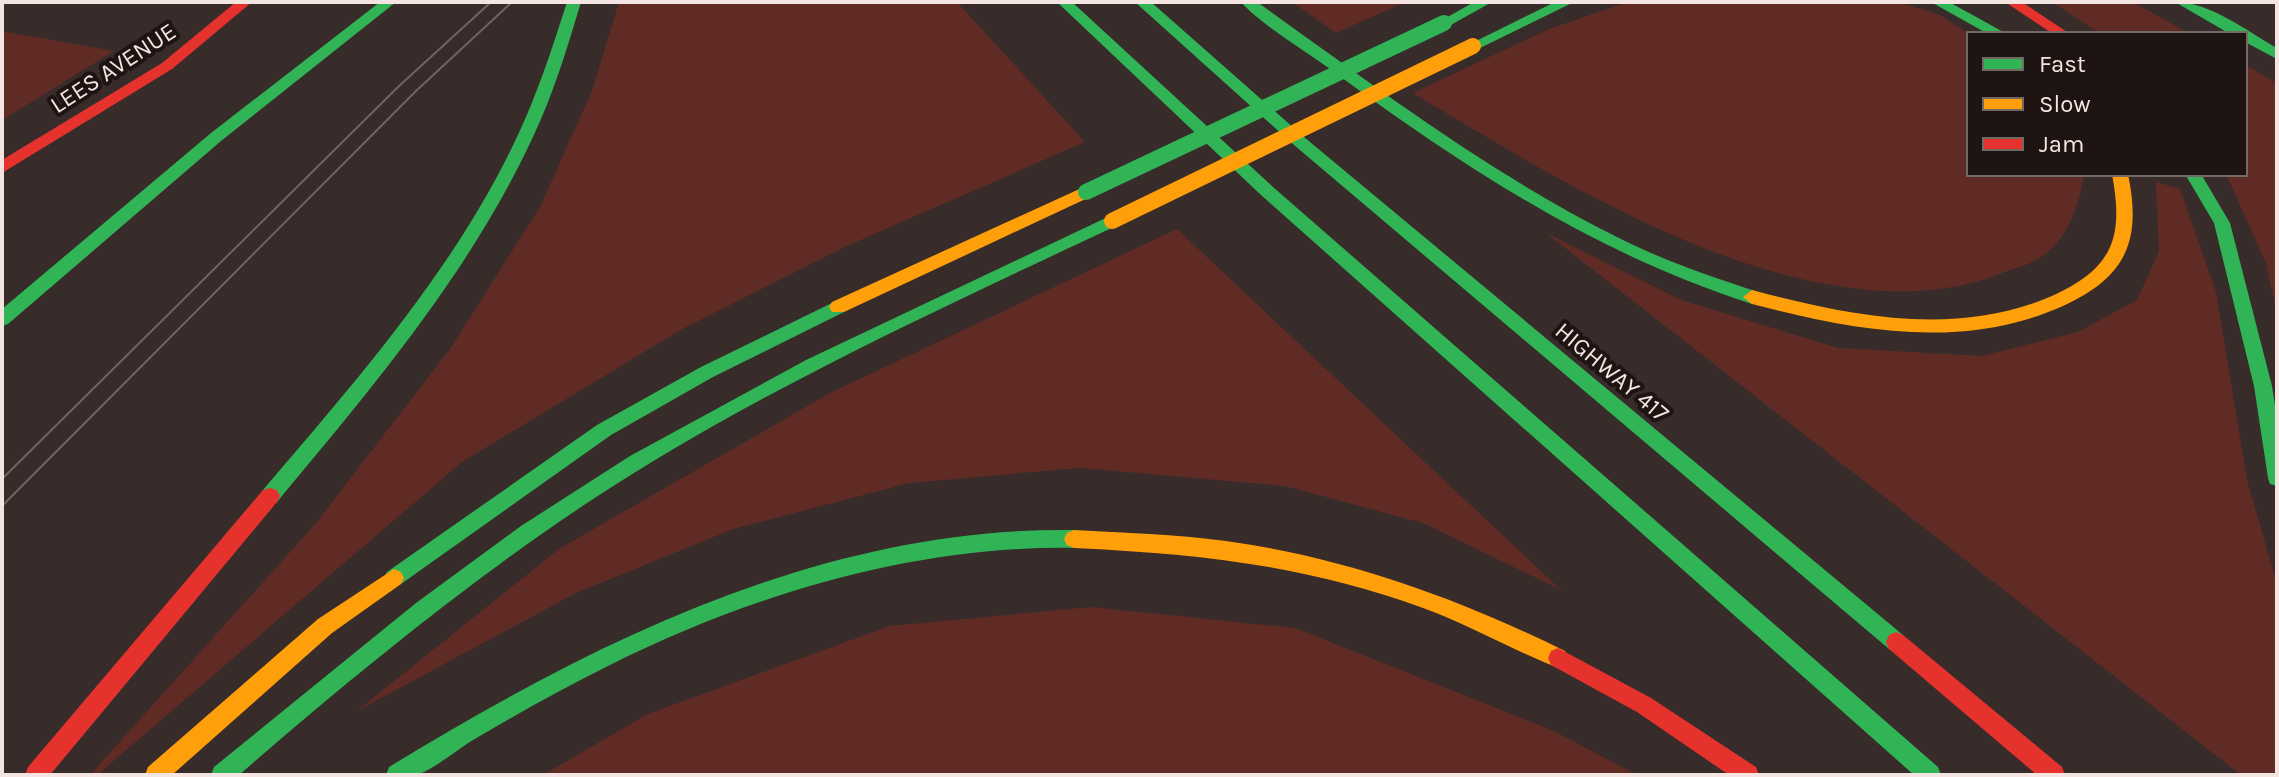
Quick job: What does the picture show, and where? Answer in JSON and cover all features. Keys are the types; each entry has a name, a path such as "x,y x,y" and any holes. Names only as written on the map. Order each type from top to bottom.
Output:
{"main road":[{"name":"LEES AVENUE","path":"2,167 167,66 245,2"},
{"path":"4,317 216,137 389,2"},
{"path":"1064,2 1267,191 1930,775"},
{"name":"HIGHWAY 417","path":"1142,2 1299,141 2054,775"},
{"path":"1248,2 1430,130 1578,222 1678,269 1767,305 1856,324 1949,328 2028,317 2087,288 2122,252 2128,209 2120,176"},
{"path":"156,775 325,626 604,430 707,372 822,314 1485,2"},
{"path":"222,775 324,686 452,588 572,503 780,383 1567,2"},
{"path":"1938,2 1996,32"},
{"path":"2012,2 2060,32"},
{"path":"2182,2 2237,32"},
{"path":"36,775 369,380 434,295 479,226 520,151 564,47 574,4"},
{"path":"2247,37 2277,54"},
{"path":"2194,176 2222,223 2263,386 2277,478"},
{"path":"397,775 491,714 598,657 694,615 753,594 812,575 926,551 1034,540 1103,539 1152,540 1263,556 1383,584 1502,629 1620,690 1748,775"}],"shaded area":[{"path":"619,2 957,2 1085,142 849,245 682,329 462,462 97,775 90,775 316,523 450,349 540,207 592,91"},
{"path":"1292,2 1405,2 1336,33"},
{"path":"1628,2 1898,2 1940,15 1967,33 1967,176 2084,176 2079,197 2066,231 2051,249 2027,264 2002,273 1930,290 1854,289 1776,272 1696,245 1618,210 1413,93 1549,29"},
{"path":"2052,2 2133,2 2186,32 2098,32"},
{"path":"2,31 114,51 2,120"},
{"path":"2247,66 2277,83 2277,315 2266,263 2227,176 2247,176"},
{"path":"2156,182 2180,189 2216,292 2247,480 2277,584 2277,775 2241,775 1546,233 1681,300 1838,348 1982,356 2078,332 2137,300 2159,251"},
{"path":"1177,229 1561,590 1423,523 1285,486 1080,468 909,483 733,529 576,593 357,711 559,549 830,393"},
{"path":"1091,607 1295,628 1554,731 1637,775 543,775 648,714 890,626"}],"tram line":[{"path":"2,479 399,86 491,2"},
{"path":"2,506 416,91 512,2"}],"traffic: fast":[{"path":"2,319 216,137 389,2"},
{"path":"270,496 408,325 451,266 490,204 524,140 552,73 574,2"},
{"path":"1064,2 1267,191 1930,775"},
{"path":"1142,2 1299,141 1896,642"},
{"path":"1248,2 1427,130 1551,210 1683,274 1752,297"},
{"path":"1444,23 1485,2"},
{"path":"1473,46 1567,2"},
{"path":"1938,2 1996,32"},
{"path":"2182,2 2237,32"},
{"path":"1086,192 1444,23"},
{"path":"2247,37 2277,54"},
{"path":"2194,176 2222,223 2263,386 2277,478"},
{"path":"222,775 423,610 582,496 695,428 812,365 1112,221"},
{"path":"394,578 604,430 707,372 838,307"},
{"path":"397,775 535,693 607,656 754,594 830,571 909,554 989,544 1074,539"}],"traffic: slow":[{"path":"1112,221 1473,46"},
{"path":"1752,297 1832,316 1915,326 1956,326 1997,321 2036,310 2074,293 2112,262 2121,245 2126,220 2120,176"},
{"path":"838,307 1086,192"},
{"path":"1074,539 1226,549 1324,569 1422,599 1558,658"},
{"path":"156,775 325,626 394,578"}],"traffic: jam":[{"path":"2,167 167,66 245,2"},
{"path":"2012,2 2060,32"},
{"path":"36,775 270,496"},
{"path":"1896,642 2054,775"},
{"path":"1558,658 1644,705 1748,775"}]}
